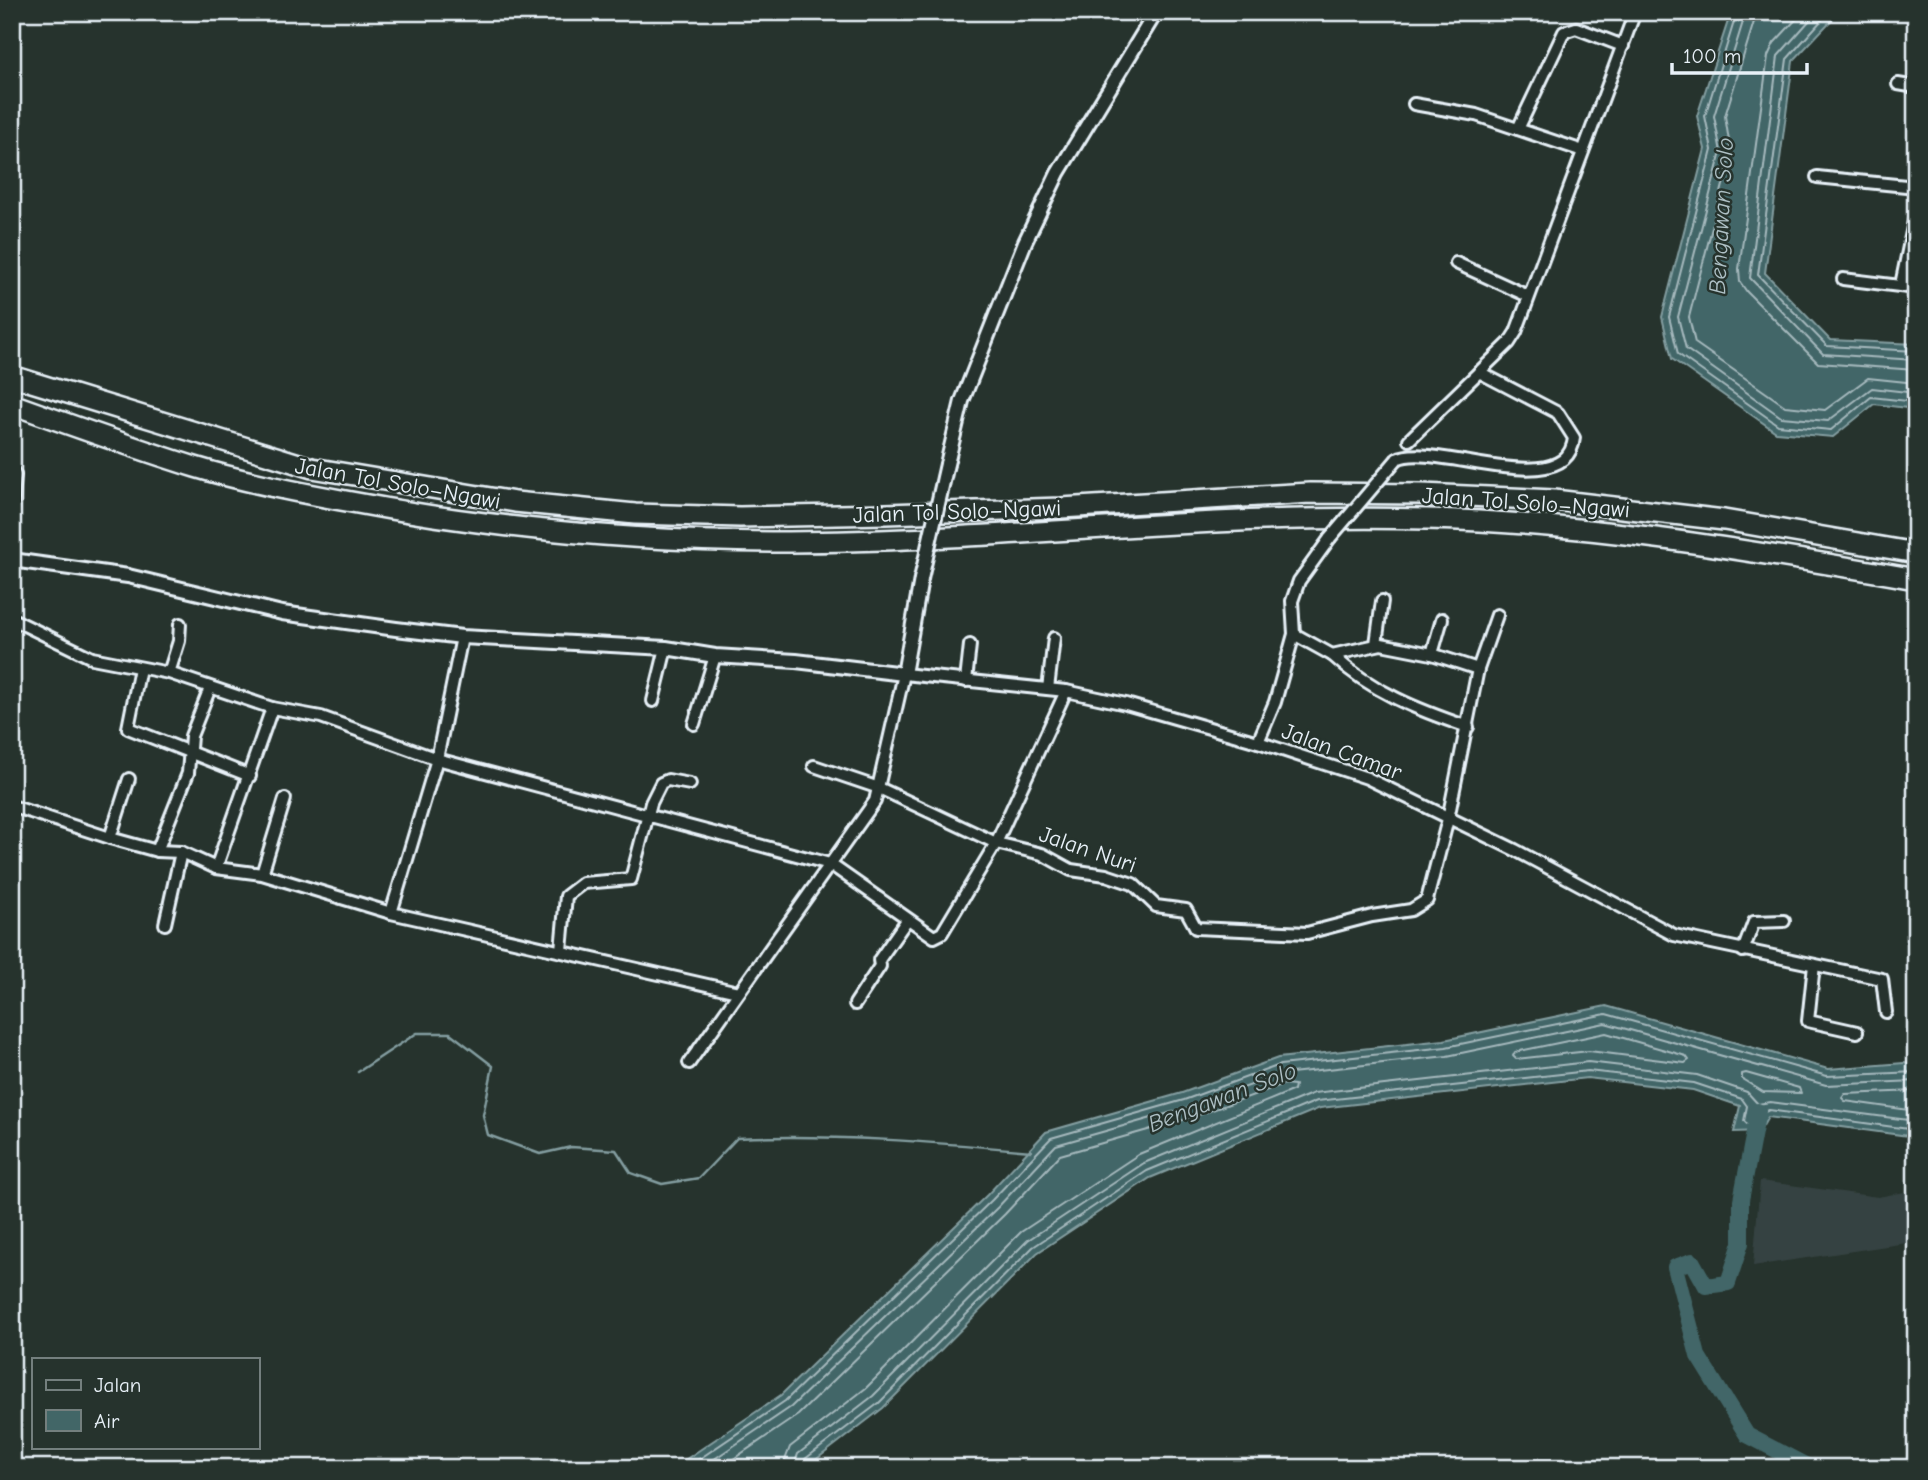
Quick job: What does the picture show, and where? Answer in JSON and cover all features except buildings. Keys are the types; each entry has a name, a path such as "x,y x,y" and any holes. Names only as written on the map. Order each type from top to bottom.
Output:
{"highway":[{"name":"Jalan Tol Solo–Ngawi","path":"12,376 312,468 501,500 622,512 740,517 886,514 1061,508 1310,493 1422,494 1554,500 1711,518 1916,553"},
{"name":"Jalan Tol Solo–Ngawi","path":"12,404 199,468 317,496 436,518 516,529 635,538 786,542 1035,533 1315,517 1430,519 1569,526 1659,537 1916,579"}],"street":[{"path":"689,1063 867,814 879,788 921,579 960,408 1030,231 1058,173 1156,12"},
{"path":"1409,440 1513,337 1635,12"},
{"path":"1518,129 1566,29 1580,29 1623,46"},
{"path":"1898,84 1916,86"},
{"path":"1414,104 1476,115 1583,151"},
{"path":"1816,177 1916,187"},
{"path":"1901,285 1916,212"},
{"path":"1456,264 1528,296"},
{"path":"1843,279 1916,288"},
{"path":"1258,742 1275,702 1294,634 1292,601 1299,581 1330,538 1397,459 1413,453 1483,466 1533,468 1546,467 1563,459 1574,439 1558,413 1479,372"},
{"path":"12,470 15,475 12,511"},
{"path":"12,559 128,576 282,613 462,637 666,648 715,656 796,661 904,674"},
{"path":"1377,644 1382,601"},
{"path":"1448,819 1478,670 1497,615"},
{"path":"12,619 85,655 169,673 272,708 321,717 437,759 830,864 928,935 937,936 942,933 996,842 1066,691"},
{"path":"1432,654 1442,620"},
{"path":"169,673 179,641 180,624"},
{"path":"1294,634 1332,655 1368,685 1414,708 1468,727"},
{"path":"391,913 437,759 462,637"},
{"path":"1048,689 1054,638"},
{"path":"1332,655 1377,644 1432,654 1478,670"},
{"path":"966,681 970,645"},
{"path":"653,701 666,648"},
{"path":"694,724 715,656"},
{"path":"140,668 128,728 250,776"},
{"name":"Jalan Camar","path":"904,674 1066,691 1126,704 1258,742 1367,778 1516,850 1660,928 1743,951 1882,979 1886,1012"},
{"path":"157,852 188,773 191,736 211,688"},
{"path":"216,868 272,708"},
{"name":"Jalan Nuri","path":"814,766 879,788 996,842 1042,854 1071,870 1106,875 1133,884 1156,906 1186,910 1196,928 1276,933 1320,931 1423,905 1448,819"},
{"path":"110,838 129,779"},
{"path":"561,950 566,897 583,883 631,879 647,816 663,782 671,780 690,784"},
{"path":"262,874 285,799"},
{"path":"12,806 157,852 181,852 216,868 262,874 391,913 738,992"},
{"path":"164,924 181,852"},
{"path":"855,1004 880,966 879,960 907,920"},
{"path":"1743,951 1754,922 1784,921"},
{"path":"1814,965 1808,1021 1857,1032"}],"shaded area":[{"path":"1760,1181 1878,1197 1916,1190 1916,1246 1913,1242 1753,1266"}],"water":[{"name":"Bengawan Solo","path":"1731,12 1839,12 1793,61 1765,273 1830,340 1916,344 1916,409 1874,404 1833,437 1776,432 1672,359 1662,317 1705,149 1697,116"},
{"name":"Bengawan Solo","path":"1606,1006 1828,1069 1904,1063 1916,1065 1916,1137 1768,1117 1760,1131 1734,1132 1740,1106 1693,1090 1587,1078 1320,1108 1150,1178 1037,1253 883,1408 805,1468 673,1468 781,1395 987,1195 1046,1132 1182,1093 1278,1058 1444,1040"}],"waterway":[{"path":"358,1072 417,1033 450,1033 493,1066 483,1115 488,1135 540,1154 571,1147 616,1150 631,1173 662,1184 699,1178 737,1138 847,1138 1031,1151"},
{"path":"1758,1111 1741,1200 1741,1243 1728,1283 1706,1286 1692,1261 1675,1267 1698,1356 1747,1435 1811,1468"}]}
